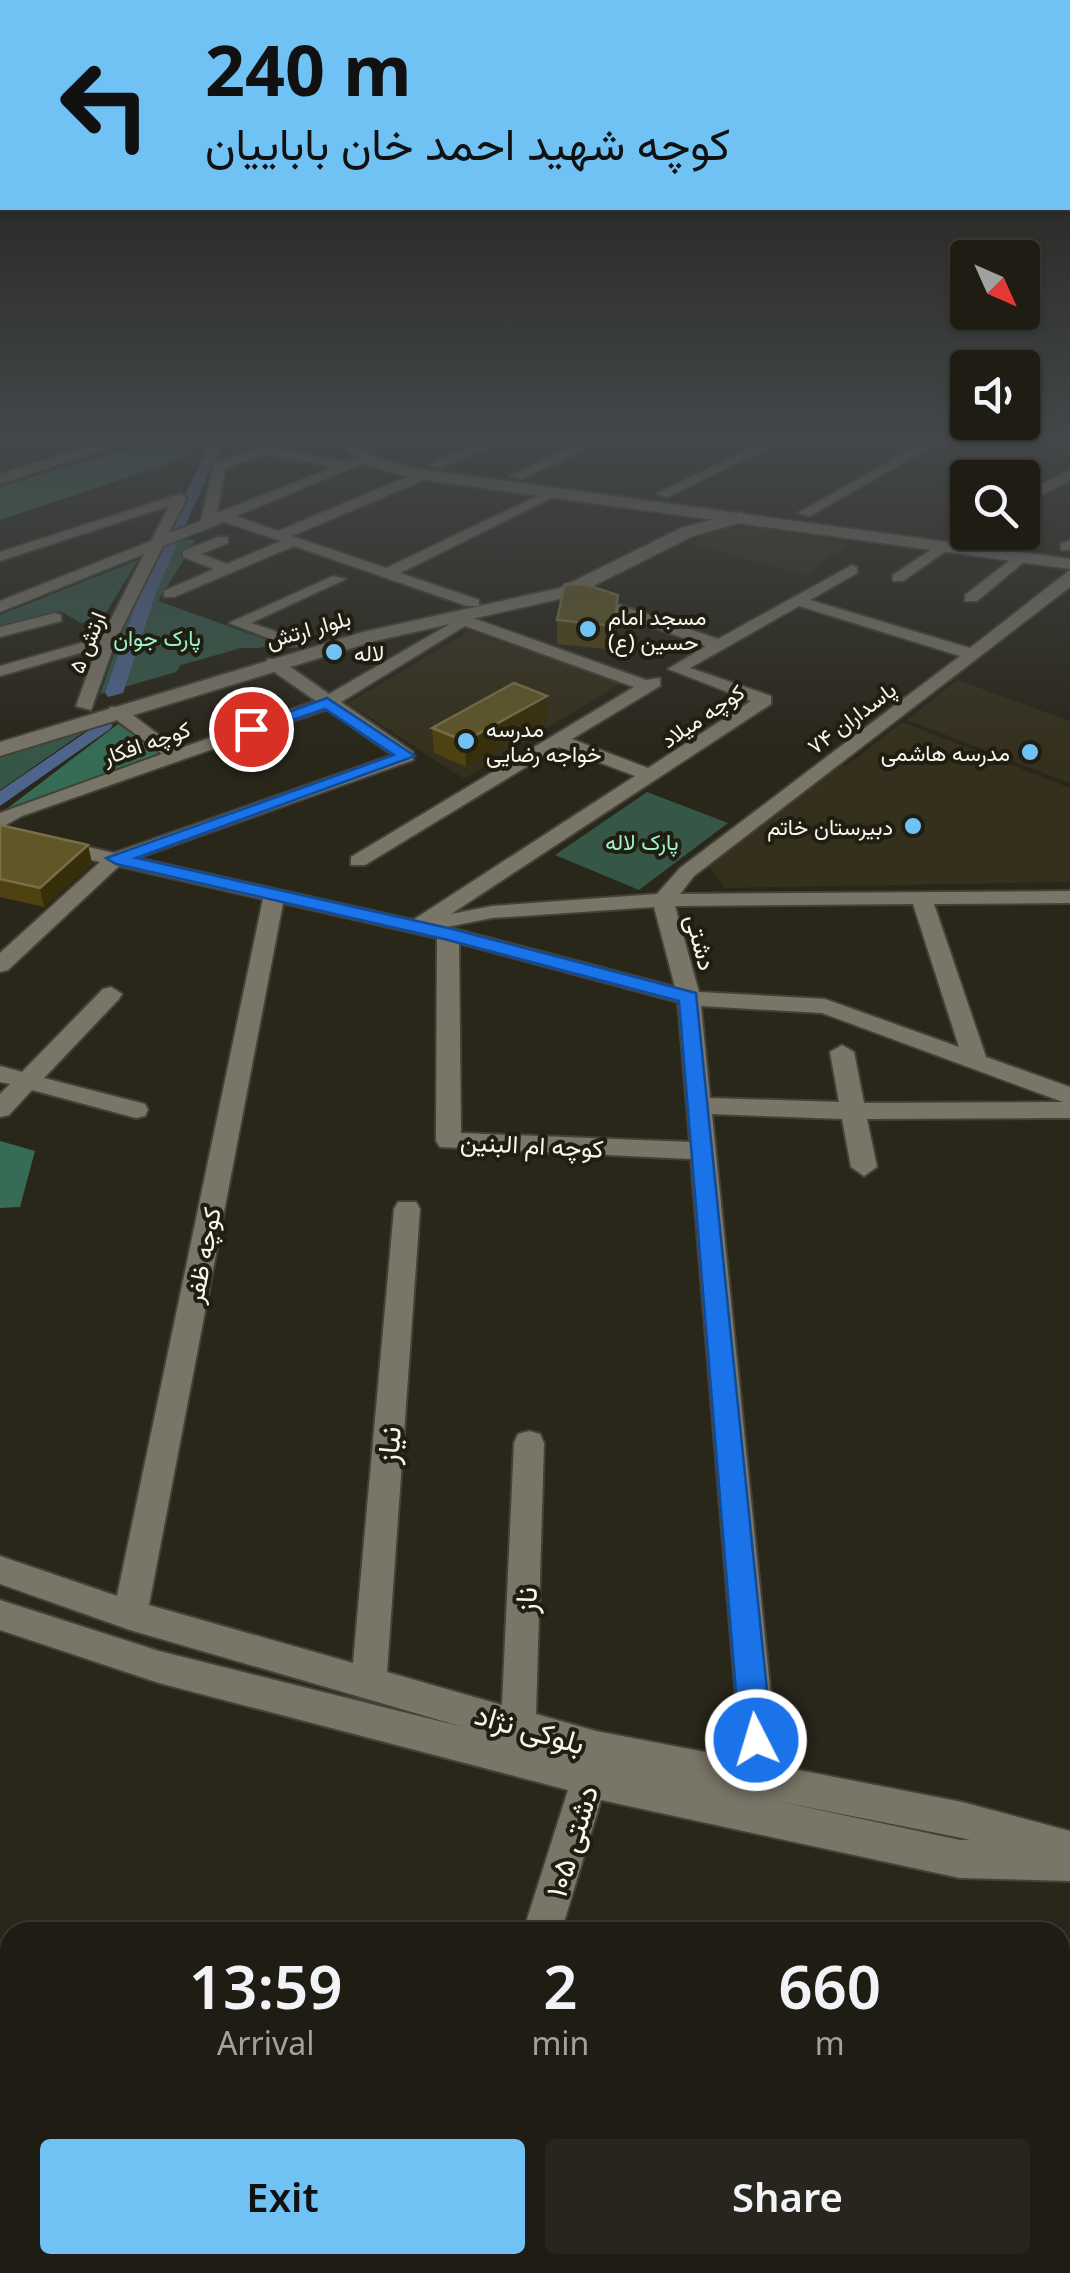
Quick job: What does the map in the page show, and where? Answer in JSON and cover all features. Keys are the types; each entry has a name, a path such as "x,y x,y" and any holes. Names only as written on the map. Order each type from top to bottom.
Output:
{"main road":[{"name":"بلوار ارتش","path":"0,749 273,664 550,585 641,542"},
{"name":"بلوار ارتش","path":"0,733 294,643 566,592 666,542"},
{"path":"918,542 1069,564"},
{"path":"1021,550 1069,564"}],"street":[{"name":"ارتش ۵","path":"0,557 46,542"},
{"path":"0,608 158,542"},
{"name":"ارتش ۵","path":"86,706 108,640 170,542"},
{"path":"217,542 188,554 227,569"},
{"path":"168,594 280,542"},
{"path":"290,542 385,574 459,610 647,686"},
{"path":"385,574 451,542"},
{"path":"898,578 946,546"},
{"path":"971,598 1023,557"},
{"name":"پاسداران ۷۴","path":"663,900 702,859 971,654 1069,564"},
{"name":"کوچه میلاد","path":"676,670 852,570"},
{"path":"294,643 237,623 338,579"},
{"path":"566,592 720,645"},
{"path":"797,602 971,654"},
{"name":"کوچه افکار","path":"2,832 15,812 327,703 457,626 459,610"},
{"path":"0,632 55,618"},
{"path":"0,671 108,640"},
{"path":"0,965 116,858 407,756 273,664"},
{"path":"358,861 676,670"},
{"name":"کوچه میلاد","path":"416,927 765,700 676,670"},
{"path":"116,712 176,756"},
{"path":"557,740 651,776"},
{"path":"2,832 448,934 689,998 825,1006 1070,1096"},
{"name":"کوچه ظفر","path":"130,1615 274,896"},
{"path":"416,927 492,912 663,900 1070,897"},
{"path":"922,898 974,1060"},
{"name":"دشتی","path":"663,900 689,998 760,1779 767,1816"},
{"name":"کوچه ام البنین","path":"448,934 449,1141 702,1151"},
{"path":"0,1109 112,994"},
{"path":"842,1052 864,1167"},
{"path":"0,1074 136,1110"},
{"path":"698,1106 855,1112 1070,1110"},
{"name":"نیاز","path":"369,1682 406,1209"},
{"name":"ناز","path":"517,1741 530,1443"},
{"name":"بلوکی نژاد","path":"0,1570 130,1615 369,1682 517,1741"},
{"name":"بلوکی نژاد","path":"0,1615 160,1667 517,1741 767,1816 960,1859 1070,1862"},
{"name":"بلوکی نژاد","path":"594,1764 760,1779 962,1820 1070,1850"},
{"name":"دشتی ۱۰۵","path":"545,1922 594,1764"}],"shaded area":[{"path":"838,542 848,544 805,575 688,543"},
{"name":"مدرسه خواجه رضایی","path":"470,631 621,683 464,779 348,703"},
{"name":"مدرسه هاشمی","path":"957,680 1070,721 1070,783 907,720"},
{"name":"دبیرستان خاتم","path":"902,722 1070,788 1070,882 725,888 707,864 832,767 847,765"}],"green space":[{"name":"پارک جوان","path":"195,542 158,601 276,643 241,648 181,665 176,672 100,694 134,597 164,546"},
{"path":"138,560 103,618 81,623 60,611 0,627 0,615"},
{"path":"97,723 0,790 0,753"},
{"path":"118,724 162,755 4,811"},
{"name":"پارک لاله","path":"647,792 728,823 639,890 555,855"},
{"path":"0,1141 35,1151 20,1207 0,1208"}],"building":[{"path":"565,584 587,585 618,595 614,626 557,620"},
{"path":"514,683 547,696 465,741 432,728"},
{"path":"0,825 88,845 40,888 0,879"}],"waterway":[{"path":"114,693 148,592 171,542"},
{"path":"0,800 104,725"}],"place":[{"name":"مسجد امام حسین (ع)","path":"588,629"},
{"name":"لاله","path":"334,652"},
{"name":"مدرسه خواجه رضایی","path":"466,741"},
{"name":"مدرسه هاشمی","path":"1030,752"},
{"name":"دبیرستان خاتم","path":"913,826"}],"route":[{"path":"251,729 327,703 407,756 116,858 448,934 689,998 756,1740"}]}
